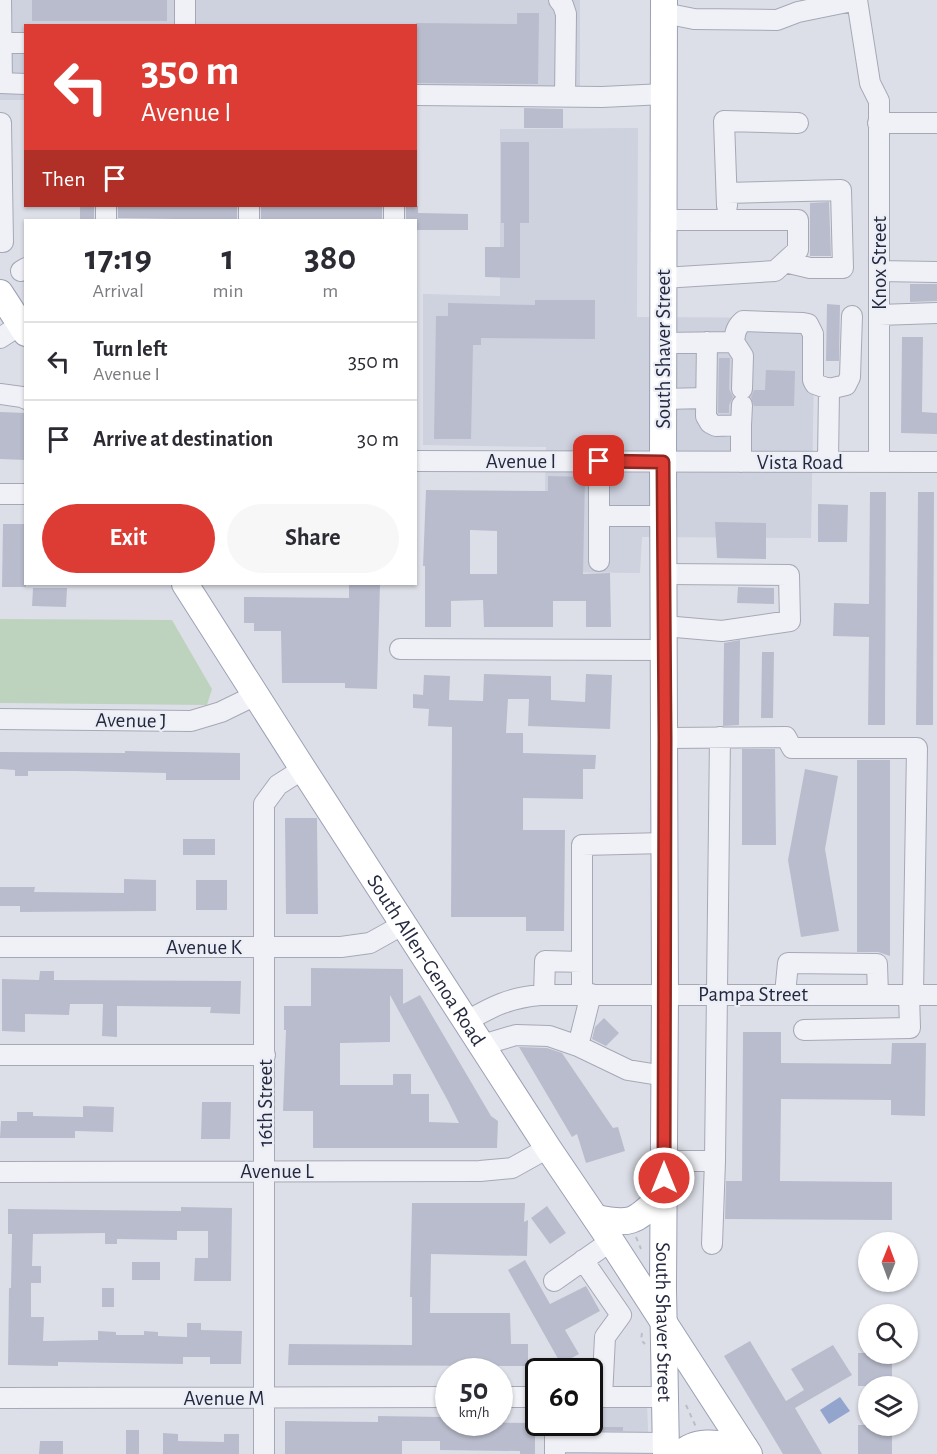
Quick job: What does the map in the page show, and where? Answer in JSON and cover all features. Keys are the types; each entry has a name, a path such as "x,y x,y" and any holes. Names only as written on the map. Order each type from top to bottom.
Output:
{"main road":[{"name":"South Shaver Street","path":"664,7 665,1076 659,1331 664,1372 683,1404 671,1450"},
{"path":"0,293 15,332"},
{"name":"South Allen-Genoa Road","path":"186,585 548,1148 611,1241 659,1331 747,1451"},
{"path":"596,1218 632,1222 664,1194"},
{"path":"671,1450 685,1450 700,1444 712,1443 747,1451"}],"street":[{"path":"1,0 1,83 24,84"},
{"path":"185,0 185,24"},
{"path":"559,0 566,14 565,96"},
{"path":"664,7 694,19 777,20 798,12 857,0"},
{"name":"Knox Street","path":"857,0 870,83 879,101 879,462"},
{"path":"2,43 24,43"},
{"path":"417,95 664,94"},
{"path":"726,220 724,120 798,123"},
{"path":"0,242 3,242 1,123"},
{"path":"878,123 937,123"},
{"path":"727,193 841,190 843,268 810,268 785,262"},
{"path":"663,220 798,220 798,250 775,271 663,278"},
{"path":"879,271 937,272"},
{"path":"879,315 937,313"},
{"path":"741,462 742,356 734,342 738,325 743,321 808,324 813,334 813,380 815,384 829,389 846,385 850,377 852,316"},
{"path":"707,342 706,416 710,423 716,426 741,425"},
{"path":"663,343 734,342"},
{"path":"828,462 829,389"},
{"path":"0,394 24,398"},
{"path":"663,399 706,398"},
{"name":"Avenue I","path":"417,461 663,462"},
{"path":"599,461 599,561"},
{"name":"Vista Road","path":"663,462 937,462"},
{"path":"0,494 24,494"},
{"path":"599,516 663,516"},
{"path":"400,649 664,638 790,621 789,575 664,574"},
{"name":"Avenue J","path":"0,719 191,721 220,712 256,695"},
{"path":"712,1244 718,994 720,737"},
{"path":"665,738 786,737 792,748 917,748 910,1028 804,1030"},
{"name":"16th Street","path":"264,1454 264,804 278,785 303,769"},
{"path":"578,1047 587,994 582,962 582,845 665,843"},
{"name":"Avenue K","path":"0,947 341,947 370,943 404,924"},
{"path":"544,995 545,961 582,962"},
{"path":"785,994 788,963 877,964 878,994"},
{"name":"Pampa Street","path":"467,1021 500,1003 517,997 544,995 937,994"},
{"path":"483,1045 516,1035 549,1036 628,1070 665,1076"},
{"path":"0,1055 265,1055"},
{"name":"Avenue L","path":"0,1172 480,1171 512,1167 548,1148"},
{"path":"664,1161 715,1161"},
{"path":"554,1281 611,1241"},
{"path":"583,1260 621,1315 605,1337 602,1358"},
{"name":"Avenue M","path":"0,1398 435,1397"},
{"path":"603,1398 683,1404"},
{"path":"555,1448 671,1450"}],"path":[{"path":"646,1345 641,1340 659,1331"},
{"path":"683,1404 696,1428"}],"shaded area":[{"path":"0,0 580,0 580,107 417,105 417,24 24,24 24,100 0,100"},
{"path":"638,128 637,317 815,318 811,538 642,537 640,573 543,572 546,447 423,445 423,294 500,296 500,129"},
{"path":"603,1404 647,1404 649,1454 561,1454 562,1436 603,1436"}],"green space":[{"path":"0,619 172,620 212,689 207,705 0,703"}],"water":[{"path":"840,1397 850,1411 829,1424 820,1410"}],"building":[{"path":"32,0 167,0 167,21 32,21"},
{"path":"517,13 539,13 538,84 417,83 416,23 517,24"},
{"path":"524,108 563,109 563,128 524,128"},
{"path":"501,142 529,142 529,223 520,223 520,278 485,277 485,247 504,247 504,223 501,223"},
{"path":"829,202 831,256 810,256 810,203"},
{"path":"417,206 418,213 468,214 468,230 417,230 417,219 406,219 406,207"},
{"path":"80,207 94,207 94,219 80,219"},
{"path":"118,207 237,207 237,219 118,218"},
{"path":"261,207 382,207 382,219 261,219"},
{"path":"910,284 937,284 937,301 910,302"},
{"path":"535,300 595,300 595,339 481,338 481,345 473,345 471,439 434,439 436,316 448,316 448,303 535,305"},
{"path":"827,304 840,305 839,361 826,361"},
{"path":"902,337 923,337 922,412 937,413 937,434 901,433"},
{"path":"719,358 730,358 729,389 733,397 729,405 729,413 718,413"},
{"path":"766,370 795,371 794,406 754,406 751,397 754,390 765,390"},
{"path":"0,412 24,413 24,460 0,459"},
{"path":"548,476 585,477 583,574 610,573 611,627 586,627 586,601 553,601 553,627 484,627 483,600 451,601 451,627 425,627 425,566 423,566 426,490 548,491","holes":["470,530 497,531 497,574 470,574"]},
{"path":"870,492 886,492 885,725 868,725 869,637 833,636 834,603 869,604"},
{"path":"918,492 934,492 933,725 916,725"},
{"path":"818,504 848,505 847,542 818,542"},
{"path":"715,522 766,523 766,559 717,558"},
{"path":"3,524 24,524 24,585 26,587 2,587"},
{"path":"349,585 380,585 377,689 345,688 345,683 282,683 281,631 254,631 254,623 244,623 244,597 349,598"},
{"path":"738,587 774,588 774,604 737,603"},
{"path":"33,588 67,588 66,607 32,606"},
{"path":"740,640 739,725 723,726 724,643"},
{"path":"762,652 774,652 773,718 761,718"},
{"path":"484,674 551,676 551,700 585,702 586,674 612,675 610,729 528,726 529,699 508,699 506,733 523,733 523,753 596,755 595,769 583,769 583,799 523,798 523,830 565,830 564,931 526,931 526,917 451,917 452,727 428,726 429,709 413,708 413,694 423,695 424,675 450,676 449,700 483,701"},
{"path":"742,749 775,749 776,845 742,845"},
{"path":"125,751 240,753 240,780 166,780 166,773 73,771 28,771 28,776 15,776 15,770 0,769 0,752 125,753"},
{"path":"857,760 890,760 890,956 878,952 857,952"},
{"path":"805,769 838,776 825,849 839,931 801,937 788,860"},
{"path":"285,818 317,818 318,914 286,914"},
{"path":"183,839 215,839 215,855 183,855"},
{"path":"124,879 156,880 156,911 20,912 20,906 0,906 0,887 35,887 34,892 124,893"},
{"path":"196,880 227,880 227,910 196,910"},
{"path":"311,968 403,969 403,1004 420,995 491,1116 498,1121 497,1148 313,1148 313,1111 283,1111 286,1030 284,1030 284,1006 311,1006","holes":["390,995 459,1123 429,1122 429,1094 411,1094 411,1074 393,1074 393,1085 340,1085 340,1043 390,1042"]},
{"path":"40,971 54,971 54,980 241,981 240,1014 210,1013 211,1007 117,1006 117,1037 102,1036 103,1004 70,1004 69,1015 25,1014 25,1032 2,1031 2,979 39,980"},
{"path":"604,1018 619,1033 606,1046 592,1039 595,1027"},
{"path":"743,1032 781,1032 781,1063 891,1064 892,1043 926,1043 925,1116 891,1115 891,1100 781,1099 780,1181 892,1182 892,1220 725,1219 726,1181 742,1181"},
{"path":"519,1047 547,1048 562,1053 613,1128 618,1127 625,1151 586,1163 577,1134 572,1137"},
{"path":"202,1102 231,1102 230,1139 201,1139"},
{"path":"83,1106 114,1107 113,1132 75,1131 75,1138 0,1138 1,1121 17,1121 17,1112 33,1112 33,1116 83,1117"},
{"path":"412,1203 525,1203 524,1222 528,1220 527,1256 431,1254 430,1313 510,1313 511,1344 528,1344 528,1358 525,1358 525,1366 513,1366 513,1358 435,1358 435,1366 288,1365 289,1344 412,1345 412,1297 410,1297"},
{"path":"547,1206 566,1233 550,1244 531,1218"},
{"path":"181,1207 232,1208 231,1281 194,1281 195,1258 208,1258 208,1231 177,1231 177,1240 117,1239 117,1244 105,1244 105,1233 33,1234 32,1266 41,1266 41,1283 31,1283 31,1317 44,1317 43,1341 98,1340 98,1331 116,1332 116,1335 144,1335 144,1331 158,1332 158,1336 187,1337 187,1323 201,1323 201,1330 242,1331 241,1364 210,1364 210,1357 183,1357 183,1364 58,1362 58,1366 8,1365 12,1234 8,1234 8,1209 181,1211"},
{"path":"525,1260 550,1304 586,1286 600,1311 565,1330 579,1354 572,1358 558,1358 508,1270"},
{"path":"132,1262 160,1262 160,1280 132,1280"},
{"path":"102,1288 114,1288 114,1307 102,1307"},
{"path":"750,1341 786,1401 804,1390 791,1369 833,1345 852,1375 795,1408 822,1454 783,1454 724,1356"},
{"path":"858,1364 892,1364 892,1376 858,1376"},
{"path":"378,1416 435,1417 435,1436 513,1436 513,1423 525,1423 525,1436 535,1436 535,1454 520,1454 520,1451 440,1450 440,1441 402,1441 402,1454 285,1454 285,1421 378,1422"},
{"path":"603,1427 623,1427 623,1431 603,1431"},
{"path":"126,1430 139,1430 139,1454 126,1454"},
{"path":"163,1433 178,1434 178,1441 224,1442 224,1434 239,1434 239,1454 163,1454"},
{"path":"858,1436 892,1436 892,1454 858,1454"},
{"path":"40,1441 63,1441 63,1454 39,1454"}],"route":[{"path":"599,461 663,462 664,1178"}]}
